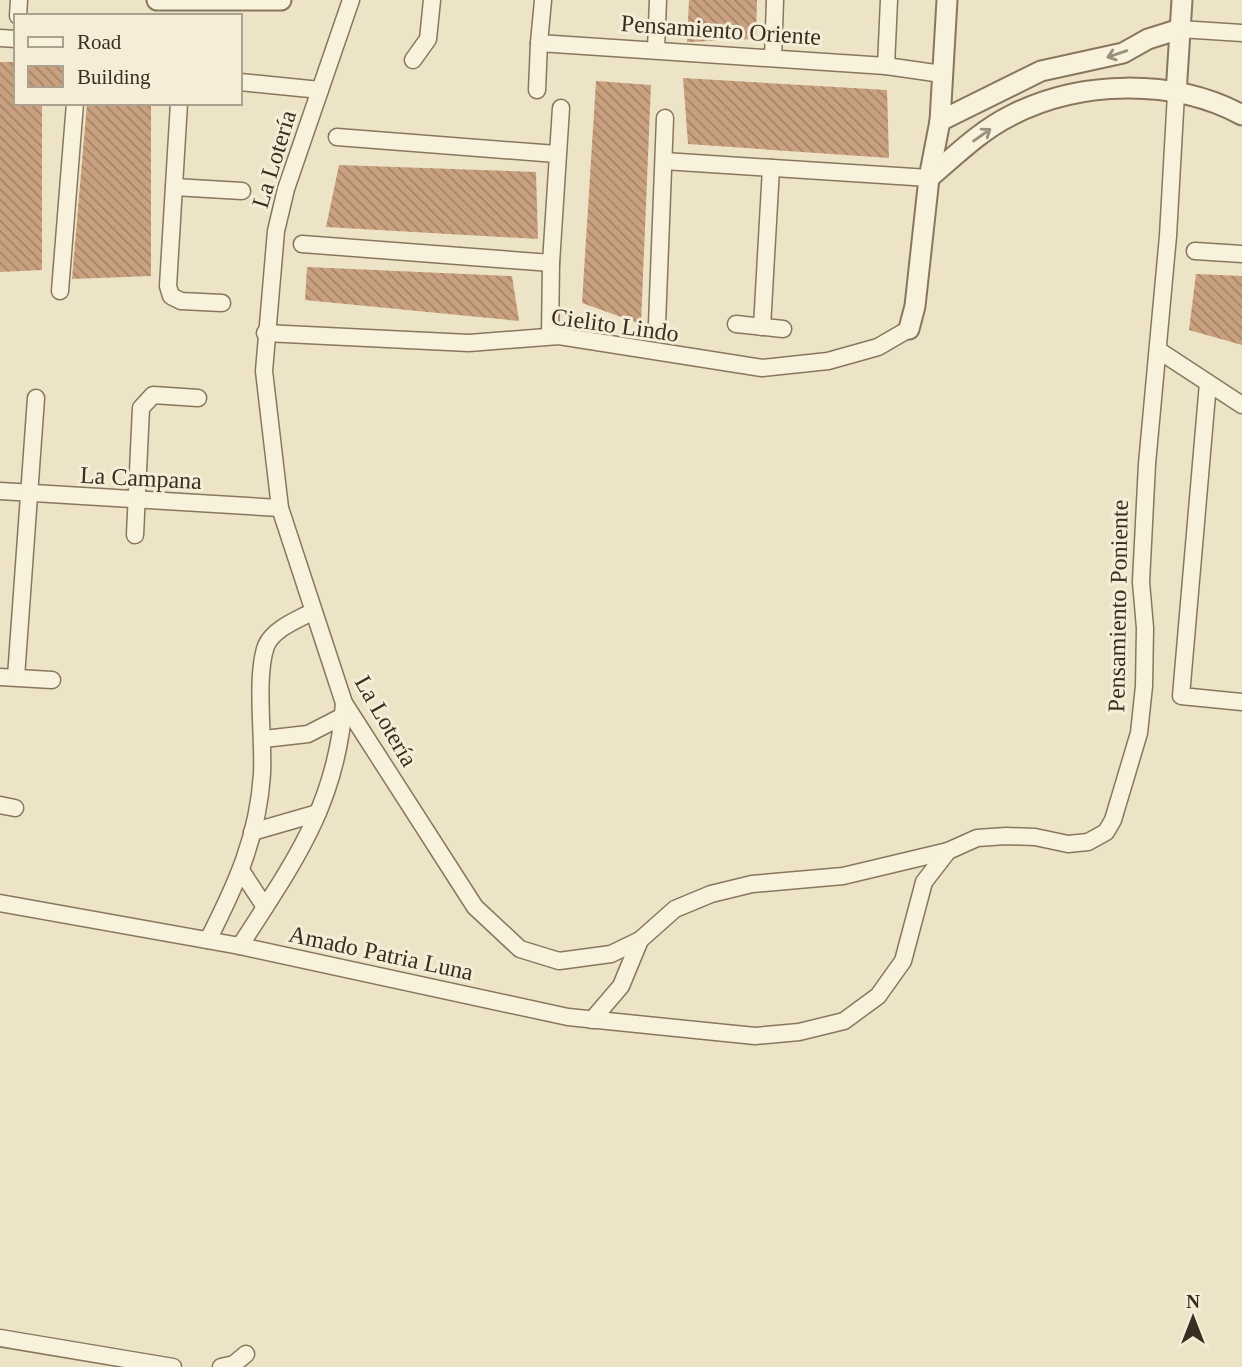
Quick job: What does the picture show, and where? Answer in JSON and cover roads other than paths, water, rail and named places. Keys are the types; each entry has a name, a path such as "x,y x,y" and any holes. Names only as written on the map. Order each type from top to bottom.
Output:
{"street":[{"path":"157,0 281,0"},
{"name":"La Lotería","path":"351,0 286,189 278,221 265,333 264,371 280,508 344,709 475,907 520,949 559,961 611,954 640,940 674,909 711,894 752,884 843,876 948,851"},
{"path":"413,60 428,39 432,0"},
{"path":"537,90 543,0"},
{"path":"656,49 658,0"},
{"path":"773,58 775,0"},
{"path":"886,66 889,0"},
{"path":"909,329 915,306 929,178 940,121 947,0"},
{"name":"Pensamiento Poniente","path":"755,1036 799,1032 844,1021 878,996 904,961 924,882 948,851 977,838 1006,836 1035,837 1068,844 1088,842 1105,832 1113,820 1139,733 1144,686 1145,628 1141,582 1147,464 1158,350 1182,0"},
{"path":"940,121 1041,71 1123,53 1148,39 1180,29 1242,33"},
{"name":"Pensamiento Oriente","path":"539,43 886,66 942,74"},
{"path":"242,82 320,90"},
{"path":"664,161 929,178 1009,116 1051,99 1083,91 1116,88 1176,94 1219,103 1242,114"},
{"path":"60,291 75,105"},
{"path":"179,105 168,286 171,296 181,301 222,303"},
{"path":"550,336 556,154 561,108"},
{"path":"657,324 665,118"},
{"path":"337,137 556,154"},
{"path":"762,327 771,168"},
{"path":"174,187 242,191"},
{"path":"302,244 551,263"},
{"path":"1195,250 1242,254"},
{"path":"736,324 783,330"},
{"name":"Cielito Lindo","path":"265,333 469,344 550,336 762,368 828,361 878,347 909,329"},
{"path":"1158,350 1242,405"},
{"path":"1208,383 1181,696 1242,702"},
{"path":"135,535 141,408 146,400 153,396 198,398"},
{"path":"36,398 30,494 8,677 52,680"},
{"name":"La Campana","path":"0,491 280,508"},
{"path":"208,940 242,872 252,832 262,777 262,671 267,645 281,629 312,612"},
{"path":"264,739 308,734 344,709"},
{"path":"240,946 301,850 330,787 341,747 344,709"},
{"path":"252,832 318,813"},
{"path":"242,872 265,907"},
{"name":"Amado Patria Luna","path":"0,903 240,946 592,1020 755,1036"},
{"path":"592,1020 621,986 640,940"},
{"path":"0,1338 173,1367"},
{"path":"221,1367 234,1364 246,1354"}]}
